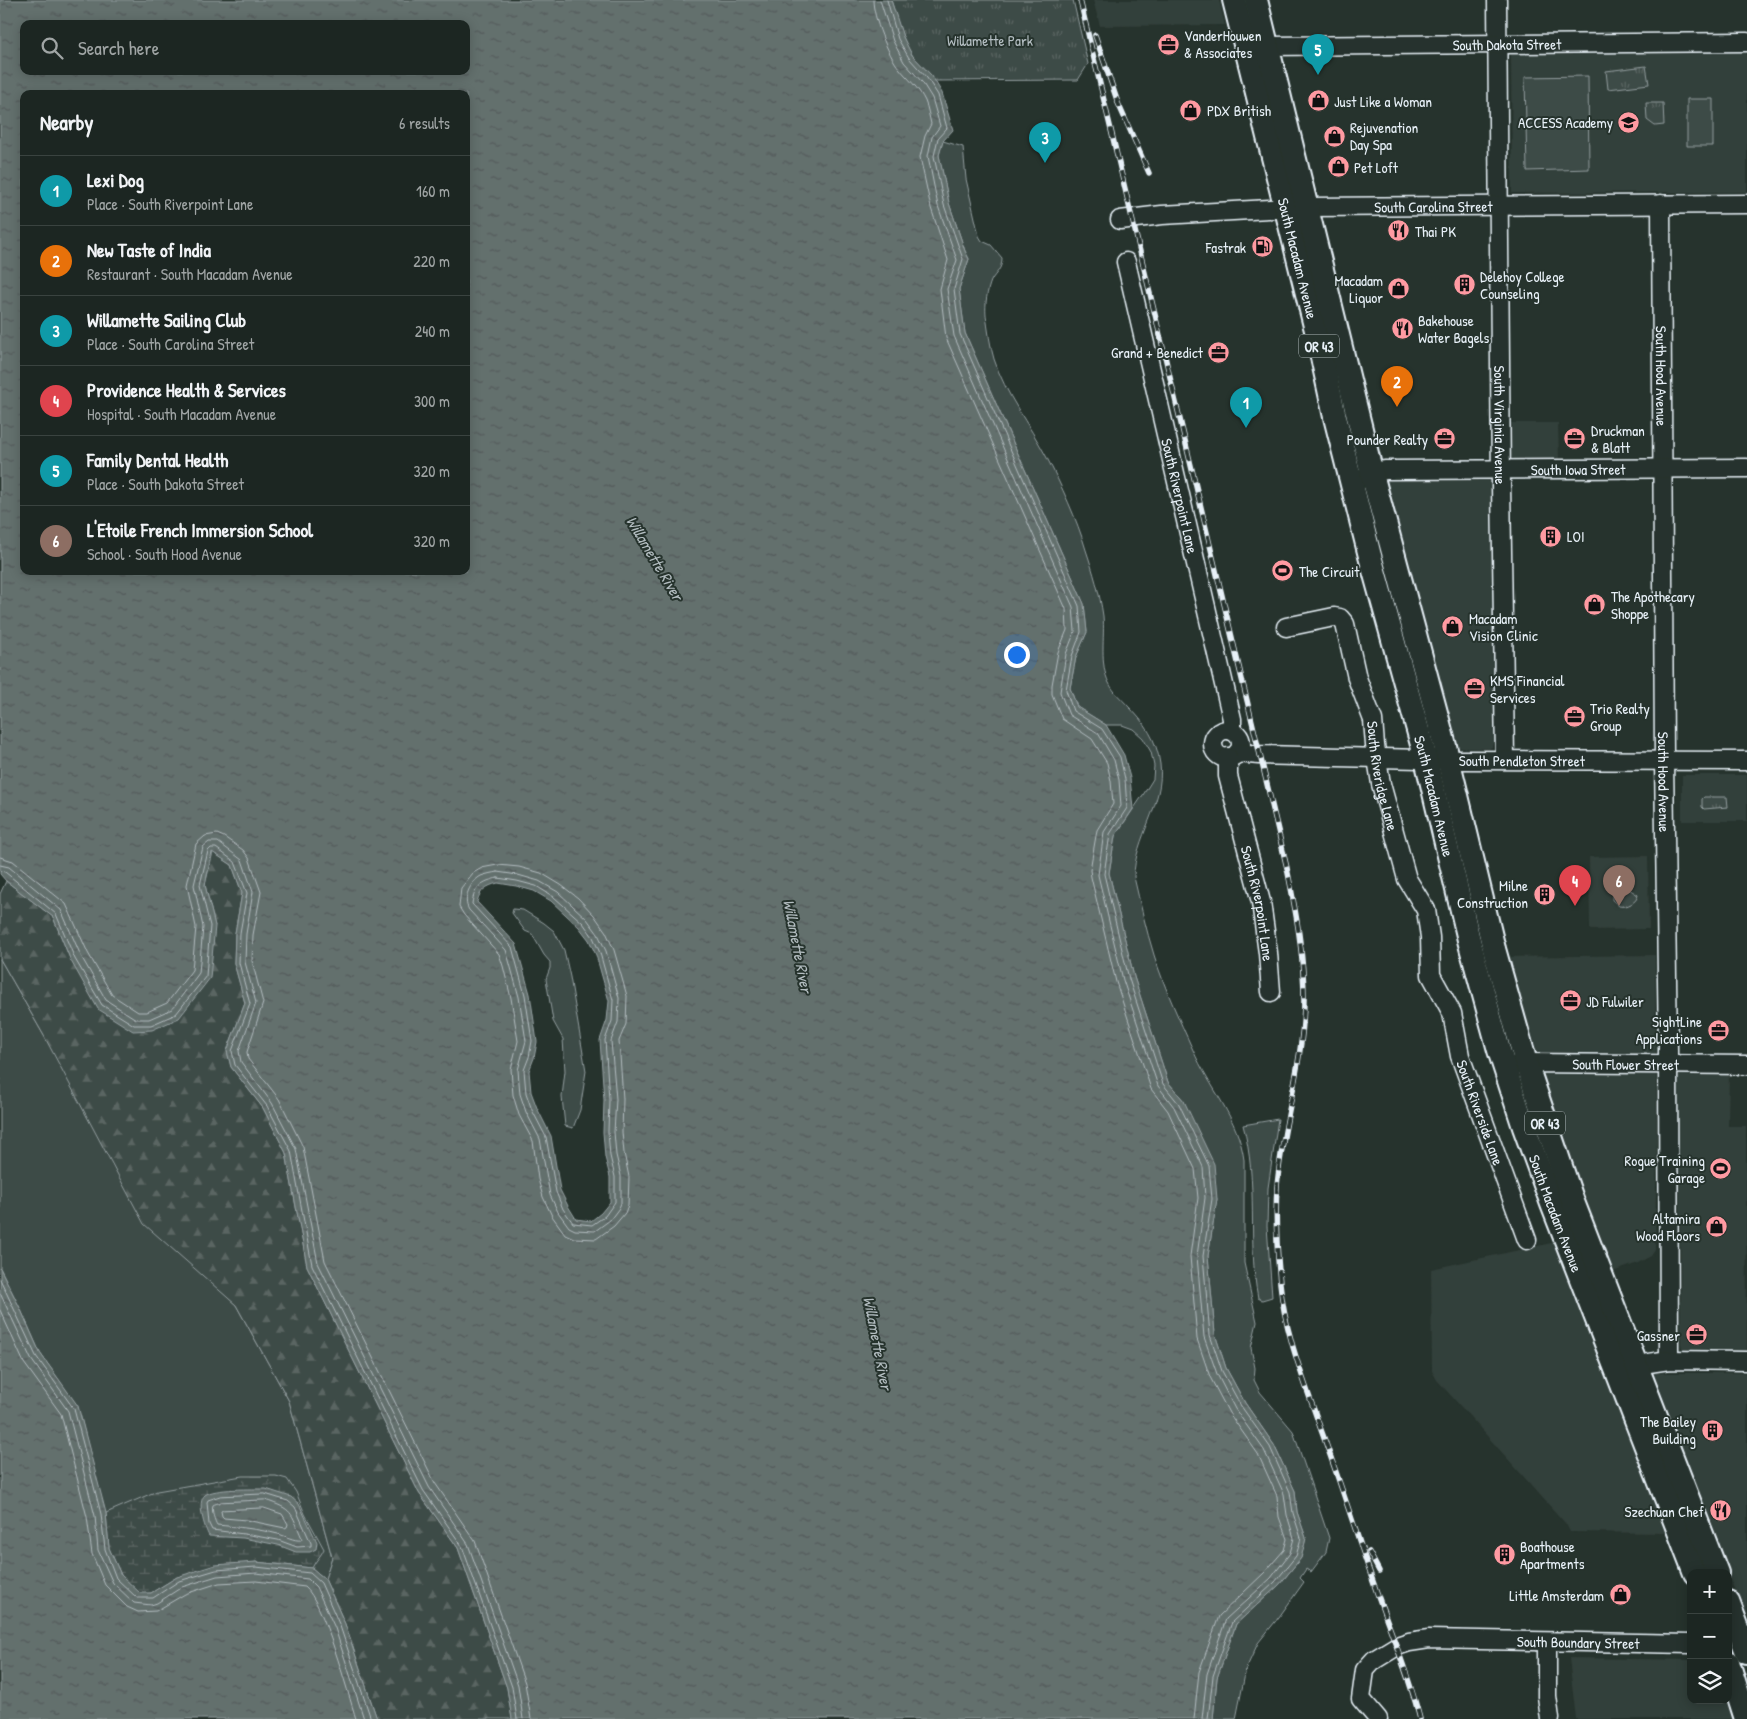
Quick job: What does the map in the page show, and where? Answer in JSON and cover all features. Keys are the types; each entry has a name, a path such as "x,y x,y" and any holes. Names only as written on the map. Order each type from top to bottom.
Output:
{"main road":[{"name":"South Macadam Avenue","path":"1234,0 1352,484 1426,759 1469,940 1516,1066 1573,1202 1694,1569"},
{"name":"South Macadam Avenue","path":"1256,0 1372,474 1449,759 1492,940 1516,1066"},
{"name":"South Macadam Avenue","path":"1628,1370 1715,1569"},
{"path":"1732,1614 1742,1647"},
{"path":"1732,1675 1746,1719"}],"street":[{"name":"South Virginia Avenue","path":"1498,0 1505,759"},
{"name":"South Dakota Street","path":"1267,46 1747,42"},
{"name":"South Carolina Street","path":"1120,220 1162,215 1307,207 1500,204 1747,204"},
{"name":"South Hood Avenue","path":"1661,204 1669,1360"},
{"name":"South Riverpoint Lane","path":"1126,262 1232,719 1232,731"},
{"name":"South Iowa Street","path":"1352,484 1372,474 1386,470 1747,468"},
{"name":"South Riveridge Lane","path":"1286,628 1330,617 1340,618 1345,624 1358,678 1373,720 1381,784 1407,879 1426,910 1430,938 1430,975 1436,986"},
{"path":"1226,730 1232,731 1238,735 1240,747 1233,755 1222,756 1216,752 1214,747 1216,735 1226,730"},
{"name":"South Riverpoint Lane","path":"1233,755 1228,776 1261,902 1271,992"},
{"name":"South Pendleton Street","path":"1233,755 1426,759 1747,761"},
{"name":"South Riverside Lane","path":"1436,986 1452,1013 1460,1056 1528,1240"},
{"name":"South Flower Street","path":"1516,1066 1747,1065"},
{"path":"1628,1370 1648,1363 1669,1360 1747,1361"},
{"name":"South Boundary Street","path":"1378,1719 1361,1699 1365,1670 1374,1660 1409,1642 1429,1639 1465,1639 1687,1644"},
{"path":"1548,1642 1547,1690 1550,1719"}],"shaded area":[{"path":"1093,0 1219,0 1225,25 1100,26"},
{"name":"ACCESS Academy","path":"1747,51 1747,192 1512,193 1511,52"},
{"path":"1510,423 1558,423 1559,460 1519,461 1512,458 1510,454"},
{"path":"1387,478 1484,478 1493,484 1494,742 1489,749 1460,748 1454,741 1384,480"},
{"path":"1682,775 1747,775 1747,821 1682,821"},
{"path":"1648,856 1649,929 1590,930 1589,857"},
{"path":"1655,955 1657,1132 1655,1250 1651,1256 1638,1263 1607,1274 1564,1152 1503,957"},
{"path":"1680,1074 1729,1074 1728,1126 1746,1126 1747,1353 1687,1352 1682,1348 1681,1344 1680,1214 1675,1082 1676,1076"},
{"path":"1556,1242 1667,1533 1570,1532 1566,1524 1437,1380 1432,1371 1431,1269"},
{"path":"1649,1373 1747,1373 1747,1624 1732,1584 1732,1569 1726,1569"},
{"path":"1569,1658 1687,1660 1687,1704 1727,1704 1733,1719 1576,1719"}],"green space":[{"name":"Willamette Park","path":"891,0 1073,0 1088,64 1078,80 934,81 909,50"},
{"path":"1646,66 1649,84 1608,89 1606,71"},
{"path":"1588,76 1589,169 1527,171 1525,77"},
{"path":"1687,99 1713,99 1713,146 1687,146"},
{"path":"1646,103 1663,103 1664,125 1655,126 1647,120"},
{"path":"943,141 963,147 966,179 979,236 982,241 991,245 1002,258 1000,268 991,281 986,302 986,315 994,359 1004,384 1046,456 1082,538 1102,608 1103,659 1109,683 1115,693 1145,725 1156,747 1160,764 1158,793 1135,863 1134,877 1151,945 1167,991 1200,1064 1230,1117 1241,1145 1244,1160 1244,1263 1257,1322 1251,1348 1255,1368 1254,1380 1260,1392 1293,1431 1329,1538 1326,1552 1311,1572 1306,1569 1300,1578 1304,1582 1258,1643 1246,1669 1236,1719 1213,1719 1217,1678 1236,1624 1279,1585 1301,1558 1306,1538 1297,1512 1295,1491 1274,1445 1245,1403 1226,1368 1215,1334 1208,1256 1217,1199 1184,1101 1168,1082 1134,977 1109,873 1115,836 1153,779 1154,766 1151,752 1143,738 1133,729 1122,725 1106,725 1077,707 1070,688 1076,657 1087,632 1084,604 965,333 959,289 969,259 949,203 939,155"},
{"path":"1704,797 1727,797 1728,807 1704,809 1702,807 1702,799"},
{"path":"213,852 232,865 242,893 235,933 234,963 245,1003 227,1051 231,1067 263,1108 286,1153 307,1266 419,1493 458,1548 507,1688 512,1719 377,1719 345,1624 325,1579 332,1557 289,1401 236,1305 144,1224 43,1034 0,959 0,894 6,881 53,917 71,961 215,926 205,885"},
{"path":"1620,887 1626,887 1638,895 1636,900 1628,905 1619,906 1612,900 1612,892"},
{"path":"513,909 523,910 554,931 564,950 586,1071 580,1110 573,1128 565,1126 562,1097 565,1071 563,1039 553,1021 546,979 550,962 532,934 525,931 512,913"},
{"path":"0,959 43,1034 198,1270 236,1305 289,1401 332,1557 325,1579 312,1568 121,1575 78,1407 40,1353 0,1268"},
{"path":"1278,1119 1268,1188 1267,1226 1272,1297 1262,1300 1258,1298 1255,1276 1251,1168 1243,1125"},
{"path":"242,1476 276,1476 287,1479 296,1492 305,1514 324,1549 312,1568 256,1562 177,1577 151,1593 140,1594 121,1575 109,1548 106,1513 157,1491"}],"water":[{"name":"Willamette River","path":"0,0 891,0 903,37 912,55 932,76 942,93 953,130 943,141 939,155 949,203 969,259 959,289 965,333 1084,604 1087,632 1076,657 1070,688 1077,707 1106,725 1124,755 1130,778 1133,809 1115,836 1109,873 1134,977 1168,1082 1184,1101 1214,1164 1217,1199 1208,1256 1215,1334 1226,1368 1245,1403 1274,1445 1295,1491 1297,1512 1306,1538 1301,1558 1279,1585 1236,1624 1217,1678 1213,1719 512,1719 507,1688 458,1548 419,1493 307,1266 286,1153 263,1108 231,1067 227,1051 245,1003 234,963 235,933 242,893 232,865 212,852 205,885 215,926 210,978 179,1018 152,1030 133,1031 98,1009 71,961 53,917 6,881 0,874","holes":["498,883 534,891 551,901 579,927 589,940 596,955 609,1001 607,1020 600,1040 604,1100 603,1132 605,1157 610,1177 610,1202 591,1221 576,1219 560,1190 551,1136 531,1092 529,1071 537,1042 530,994 516,944 477,902 487,887"]},
{"path":"0,1268 40,1353 78,1406 106,1513 109,1548 121,1575 140,1593 151,1593 177,1577 215,1565 256,1562 312,1568 325,1579 345,1624 377,1719 0,1719"},
{"path":"266,1489 291,1497 299,1504 317,1542 316,1549 310,1552 296,1552 278,1545 243,1538 209,1536 201,1509 202,1498 205,1495 225,1490"}],"railway":[{"path":"1080,0 1287,868 1296,917 1303,966 1304,999 1297,1070 1283,1140 1276,1199 1282,1302 1302,1374 1405,1670 1420,1719"},
{"path":"1095,35 1118,103 1149,173"},
{"path":"1369,1552 1379,1571"}],"place":[{"name":"VanderHouwen & Associates","path":"1168,44"},
{"name":"Family Dental Health","path":"1318,75"},
{"name":"Just Like a Woman","path":"1318,101"},
{"name":"PDX British","path":"1191,110"},
{"name":"ACCESS Academy","path":"1629,122"},
{"name":"Rejuvenation Day Spa","path":"1334,136"},
{"name":"Willamette Sailing Club","path":"1045,163"},
{"name":"Pet Loft","path":"1338,167"},
{"name":"Thai PK","path":"1399,231"},
{"name":"Fastrak","path":"1262,247"},
{"name":"Delehoy College Counseling","path":"1464,285"},
{"name":"Macadam Liquor","path":"1399,289"},
{"name":"Bakehouse Water Bagels","path":"1402,329"},
{"name":"Grand + Benedict","path":"1219,352"},
{"name":"New Taste of India","path":"1397,407"},
{"name":"Lexi Dog","path":"1246,428"},
{"name":"Pounder Realty","path":"1444,439"},
{"name":"Druckman & Blatt","path":"1575,439"},
{"name":"LOI","path":"1551,536"},
{"name":"The Circuit","path":"1283,571"},
{"name":"The Apothecary Shoppe","path":"1595,605"},
{"name":"Macadam Vision Clinic","path":"1453,627"},
{"name":"KMS Financial Services","path":"1474,689"},
{"name":"Trio Realty Group","path":"1574,717"},
{"name":"Milne Construction","path":"1544,894"},
{"name":"Providence Health & Services","path":"1575,906"},
{"name":"L'Etoile French Immersion School","path":"1619,906"},
{"name":"JD Fulwiler","path":"1570,1001"},
{"name":"SightLine Applications","path":"1718,1030"},
{"name":"Rogue Training Garage","path":"1721,1169"},
{"name":"Altamira Wood Floors","path":"1716,1227"},
{"name":"Gassner","path":"1696,1335"},
{"name":"The Bailey Building","path":"1712,1430"},
{"name":"Szechuan Chef","path":"1720,1511"},
{"name":"Boathouse Apartments","path":"1504,1555"},
{"name":"Little Amsterdam","path":"1620,1595"}]}
